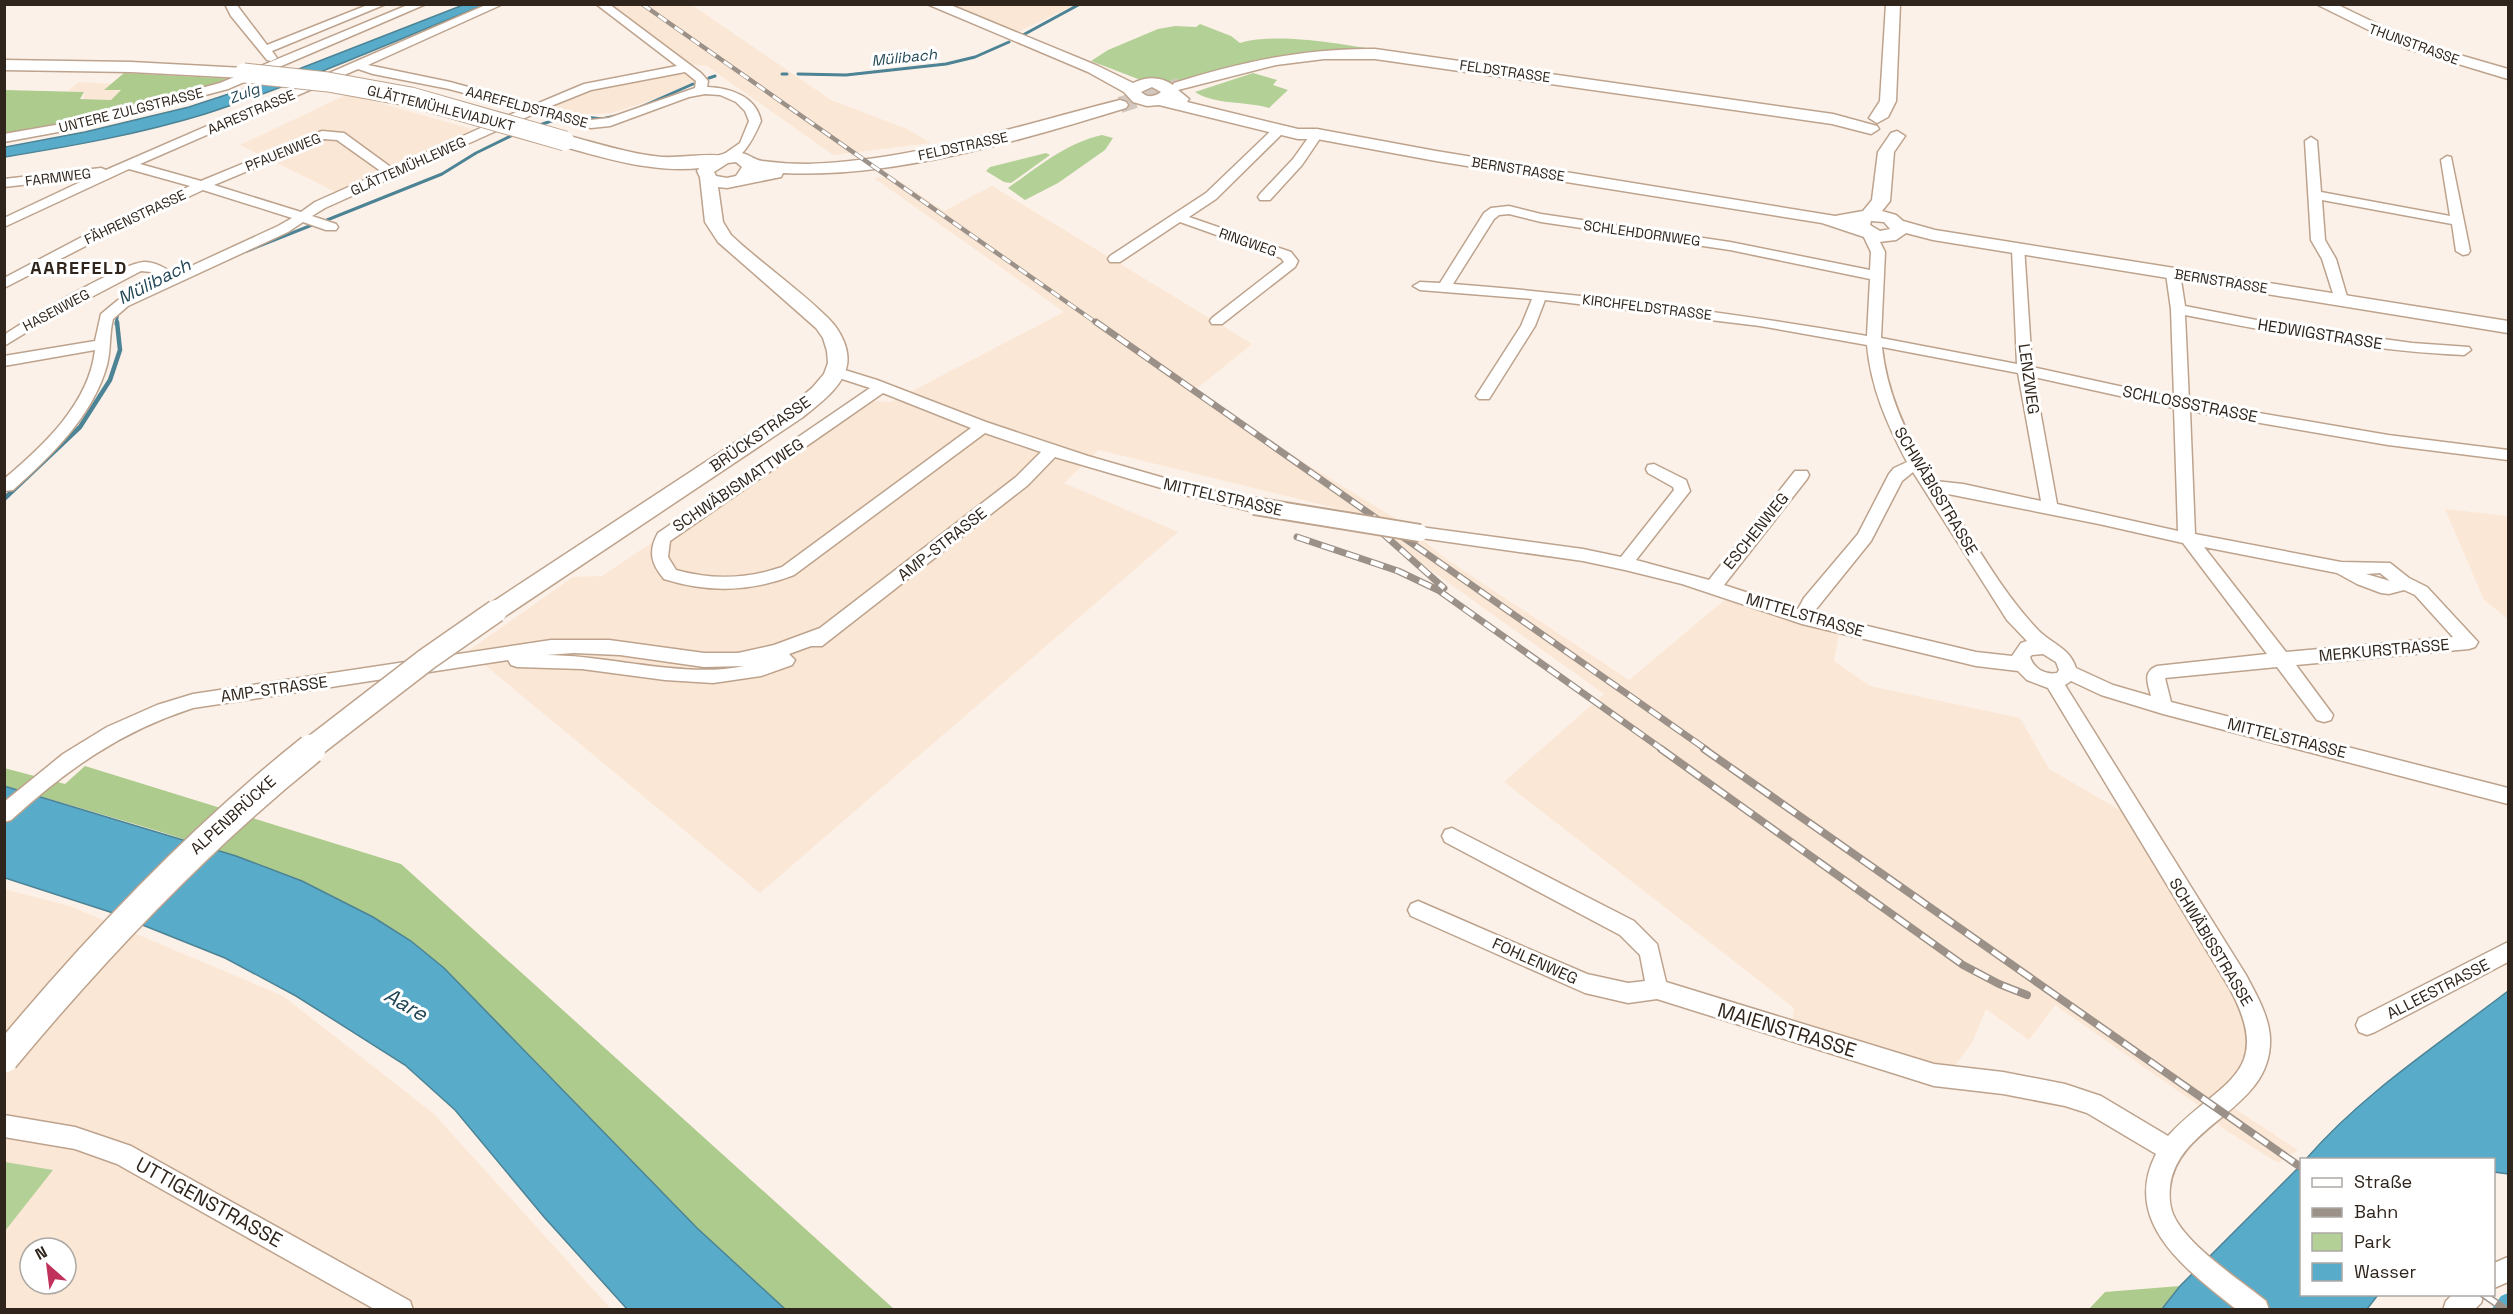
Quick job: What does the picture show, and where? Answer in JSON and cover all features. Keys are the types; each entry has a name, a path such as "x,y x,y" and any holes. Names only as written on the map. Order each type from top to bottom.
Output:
{"highway":[{"name":"GLÄTTEMÜHLEVIADUKT","path":"4,65 244,73 331,83 450,107 565,141 626,156 713,168"}],"main road":[{"path":"934,4 1136,88"},
{"path":"1866,224 1881,201 1886,152 1897,129 1888,101 1893,4"},
{"name":"THUNSTRASSE","path":"2323,4 2410,45 2508,74"},
{"name":"FELDSTRASSE","path":"739,181 801,169 908,163 972,152 1059,129 1279,58 1320,54 1362,53 1446,63 1897,129"},
{"path":"848,166 1006,132 1111,101 1136,88 1161,85 1165,95 1317,134"},
{"name":"BERNSTRASSE","path":"1165,95 1214,114 1279,130 1317,134 1436,156 2508,327"},
{"path":"1886,152 1874,125 1888,101"},
{"name":"FELDSTRASSE","path":"848,166 910,158 982,143 1120,105"},
{"path":"713,205 725,189 739,181 751,170 747,156"},
{"name":"FELDSTRASSE","path":"713,168 747,156 801,169"},
{"path":"713,168 720,183 739,181"},
{"path":"713,168 714,222 724,238 818,319 827,330 838,351 839,358 835,372"},
{"path":"1881,201 1893,229"},
{"name":"BRÜCKSTRASSE","path":"496,611 796,412 822,390 835,372"},
{"name":"ALPENBRÜCKE","path":"4,1058 76,973 131,913 248,800 344,720 496,611"}],"street":[{"path":"230,4 235,14 273,59 284,63"},
{"path":"265,50 381,4"},
{"name":"UNTERE ZULGSTRASSE","path":"4,138 74,125 192,96 284,63 421,4"},
{"name":"AARESTRASSE","path":"4,223 111,172 361,66 498,4"},
{"path":"601,4 700,78 701,90"},
{"name":"AAREFELDSTRASSE","path":"361,66 373,71 450,86 561,118 591,124 617,122 681,95 701,90 725,92 752,110 755,121 747,156"},
{"name":"GLÄTTEMÜHLEWEG","path":"8,486 44,452 77,412 97,373 105,322 111,311 123,303 283,229 320,205 532,110 588,87 685,68"},
{"path":"1115,259 1216,192 1279,130"},
{"name":"PFAUENWEG","path":"202,186 329,134 340,136 391,173"},
{"path":"1265,197 1298,162 1317,134"},
{"path":"2311,141 2318,240 2330,259 2341,300"},
{"path":"2447,160 2463,251"},
{"path":"128,165 303,216 331,227"},
{"name":"FARMWEG","path":"7,184 111,172"},
{"name":"FÄHRENSTRASSE","path":"4,284 83,241 202,186"},
{"path":"2314,195 2458,221"},
{"name":"SCHLEHDORNWEG","path":"1445,286 1489,216 1496,211 1509,210 1541,218 1730,246 1877,276"},
{"name":"RINGWEG","path":"1180,218 1286,255 1291,261 1216,321"},
{"name":"SCHWÄBISSTRASSE","path":"1866,224 1878,252 1874,340 1878,370 1885,398 1904,443 2013,615 2046,647 2064,658 2061,677 2238,982 2257,1024 2257,1056 2242,1084 2170,1150 2161,1165 2157,1180 2161,1212 2171,1232 2194,1256 2257,1310"},
{"path":"1878,252 1893,229"},
{"name":"LENZWEG","path":"2019,249 2025,369 2050,508"},
{"name":"HASENWEG","path":"4,342 29,324 135,268 154,267 172,280"},
{"path":"2173,274 2178,309 2187,537 2324,715"},
{"name":"KIRCHFELDSTRASSE","path":"1420,286 1445,286 1540,295 1698,313 1874,340"},
{"path":"1484,396 1528,326 1540,295"},
{"name":"HEDWIGSTRASSE","path":"2178,309 2282,329 2401,346 2445,351 2464,350"},
{"name":"SCHLOSSSTRASSE","path":"1874,340 2025,369 2181,405 2422,445 2508,455"},
{"path":"4,361 102,344"},
{"name":"MITTELSTRASSE","path":"835,372 983,427 1157,483 1254,506 1331,520 1584,555 1625,564 1712,588 1802,617 1976,659 2023,657 2036,676 2061,677 2163,707 2508,796"},
{"name":"SCHWÄBISMATTWEG","path":"880,388 664,537 659,543 660,561 670,575 713,583 739,584 773,577 788,571 983,427"},
{"name":"AMP-STRASSE","path":"4,814 90,743 140,718 193,701 495,657 521,661 589,662 679,676 714,678 755,672 802,652 1013,488 1053,450"},
{"path":"1802,617 1810,603 1864,537 1895,478 1900,472 1916,464"},
{"path":"1625,564 1651,527 1682,491 1680,484 1654,469"},
{"name":"ESCHENWEG","path":"1712,588 1801,476"},
{"name":"MERKURSTRASSE","path":"1931,487 1960,489 2125,523 2150,531 2341,568 2364,580 2386,586 2399,585 2403,582 2421,591 2469,642 2159,672 2156,678 2163,707"},
{"name":"SCHWÄBISSTRASSE","path":"2013,615 2023,657"},
{"path":"2023,657 2032,646 2046,647"},
{"path":"1452,836 1627,928 1650,951 1658,989"},
{"name":"FOHLENWEG","path":"1418,910 1585,983 1628,993 1658,989"},
{"name":"ALLEESTRASSE","path":"2367,1025 2508,952"},
{"name":"MAIENSTRASSE","path":"1658,989 1934,1075 2003,1083 2065,1095 2093,1104 2170,1150"},
{"name":"UTTIGENSTRASSE","path":"4,1126 75,1138 123,1154 401,1310"},
{"path":"2455,1310 2470,1296"}],"shaded area":[{"path":"598,5 692,5 831,100 907,129 931,143 833,155 707,66 682,64"},
{"path":"948,5 1075,5 1016,33"},
{"path":"686,70 694,82 652,100 612,113 562,115 544,107 571,94"},
{"path":"79,82 116,84 110,90 122,91 111,100 83,99 85,92 68,91"},
{"path":"348,94 482,132 342,195 240,145"},
{"path":"892,176 944,211 992,186 1252,344 1196,389 1305,463 1401,522 1446,559 1629,680 1728,597 1840,627 1834,661 1870,686 2020,718 2049,769 2137,820 2238,982 2257,1056 2214,1095 2298,1150 2278,1163 2221,1127 2201,1107 2055,1005 2029,1040 1986,1009 1972,1043 1946,1077 1791,1032 1794,1008 1504,782 1604,694 1348,511 1099,450 1064,483 1178,532 760,893 468,651 573,577 602,576 854,407 870,401 891,402 1064,312 874,178"},
{"path":"2445,509 2508,516 2508,619 2484,600"},
{"path":"4,889 70,906 283,996 433,1113 611,1309 5,1309"}],"green space":[{"path":"1200,24 1231,36 1240,43 1290,39 1378,50 1324,51 1275,57 1237,65 1174,84 1156,79 1138,79 1091,61 1108,50 1158,29 1175,26 1196,27"},
{"path":"124,73 235,79 89,119 5,135 4,90 84,92 80,99 111,100 121,90 104,90"},
{"path":"1253,73 1277,80 1273,85 1288,90 1269,108 1221,101 1195,92"},
{"path":"1102,135 1113,138 1105,150 1058,183 1025,200 1008,188 1064,150"},
{"path":"1046,153 1050,155 1011,183 1004,182 986,171 990,167"},
{"path":"85,766 401,864 894,1309 785,1309 697,1228 411,941 364,913 315,889 214,849 5,786 4,768 65,784"},
{"path":"4,1162 53,1170 5,1231"},
{"path":"2180,1286 2161,1309 2089,1309 2105,1292"}],"water":[{"name":"Zulg","path":"463,5 484,5 311,76 205,114 81,144 5,157 5,147 85,132 189,107 268,81"},
{"name":"Aare","path":"4,786 236,856 302,881 373,917 411,941 444,968 697,1228 785,1309 627,1309 544,1217 455,1110 405,1065 296,996 225,958 110,912 5,878"},
{"path":"2508,991 2508,1174 2495,1172 2495,1158 2307,1158 2352,1112"},
{"path":"2300,1166 2300,1296 2377,1296 2367,1309 2161,1310 2180,1286"}],"waterway":[{"name":"Mülibach","path":"1023,35 1080,4"},
{"name":"Mülibach","path":"798,74 846,75 946,64 975,57 1009,42"},
{"name":"Mülibach","path":"782,74 787,74"},
{"name":"Mülibach","path":"709,78 715,76"},
{"name":"Mülibach","path":"634,110 693,84"},
{"name":"Mülibach","path":"576,116 602,119 615,116"},
{"name":"Mülibach","path":"537,126 554,120"},
{"name":"Mülibach","path":"327,220 442,174 476,153 515,134"},
{"name":"Mülibach","path":"247,251 312,225"},
{"name":"Mülibach","path":"116,324 118,312"},
{"name":"Mülibach","path":"4,499 80,427 110,380 120,350 117,322"},
{"path":"2501,1310 2508,1303"}],"tunnel":[{"path":"1120,105 1180,86"}],"railway":[{"path":"642,4 1098,324"},
{"path":"1096,322 1707,750"},
{"path":"1381,532 1444,588"},
{"path":"1297,537 1398,571 1438,590 1663,750"},
{"path":"1661,749 1963,965 1999,984 2027,995"},
{"path":"1704,749 2300,1167"},
{"path":"2486,1296 2506,1310"}],"district":[{"name":"AAREFELD","path":"79,267"}]}
